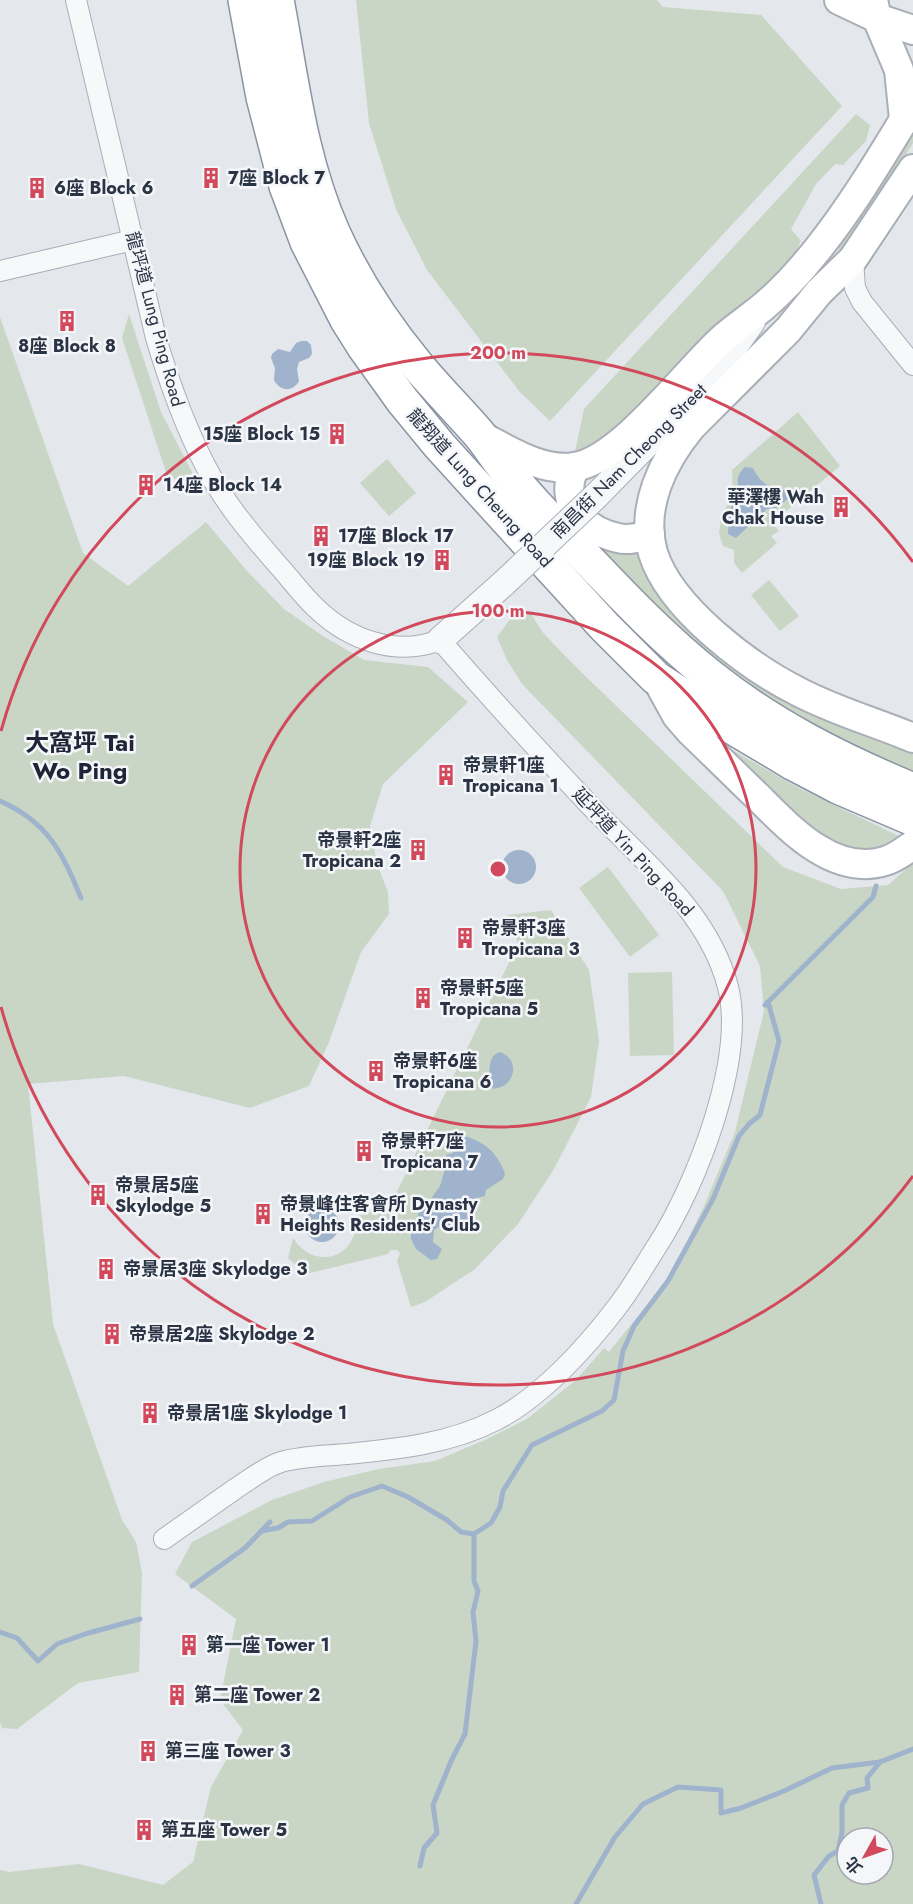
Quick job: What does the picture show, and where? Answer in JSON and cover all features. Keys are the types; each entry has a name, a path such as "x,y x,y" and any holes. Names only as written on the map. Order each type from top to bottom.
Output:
{"highway":[{"name":"龍翔道 Lung Cheung Road","path":"245,0 263,97 286,186 315,260 347,320 381,373 439,445 605,627 656,678 794,764 838,787 913,819"},
{"name":"龍翔道 Lung Cheung Road","path":"278,0 288,68 302,137 313,177 333,231 357,279 388,329 419,368 481,436 511,477 607,579 656,629 711,677 770,719 799,736 851,764 913,790"}],"main road":[{"path":"839,0 875,9 913,30"},
{"path":"875,9 898,70 909,112"},
{"name":"南昌街 Nam Cheong Street","path":"481,436 542,465 558,468 575,467 598,458 619,444 721,340 764,306 816,250 871,172 909,112"},
{"name":"南昌街 Nam Cheong Street","path":"913,169 853,259 819,292 788,330 691,426 679,441 661,473 653,495 650,534 653,553 675,591 714,634 738,654 798,692 850,715 913,738"},
{"path":"575,467 569,478 568,495 586,522 595,529 619,539 631,539 650,534"},
{"path":"656,678 677,716 691,732 802,839 836,857 854,862 872,863 891,859 913,845"}],"street":[{"name":"龍坪道 Lung Ping Road","path":"76,0 156,338 182,416 206,468 233,512 315,608 337,626 386,647 409,648 440,640"},
{"path":"0,271 133,240"},
{"path":"853,259 855,288 862,302 913,365"},
{"name":"南昌街 Nam Cheong Street","path":"711,379 741,357 778,321 819,292"},
{"name":"南昌街 Nam Cheong Street","path":"440,640 596,496 711,379 764,306"},
{"name":"延坪道 Yin Ping Road","path":"164,1539 250,1479 278,1463 306,1458 394,1450 432,1443 468,1433 499,1419 537,1392 575,1356 618,1306 675,1219 714,1122 728,1068 732,1021 728,988 717,956 700,925 675,892 586,802 440,640"}],"green space":[{"path":"356,0 657,0 663,7 761,15 842,106 550,421 519,391 427,270 396,209 369,123"},
{"path":"856,114 870,125 866,141 843,165 835,164 816,184 791,229 801,241 789,266 611,441 573,461 584,409"},
{"path":"913,125 913,143 899,166 840,250 833,246"},
{"path":"129,314 161,412 195,478 182,485 166,472 122,338"},
{"path":"0,317 83,553 128,586 206,522 247,571 284,609 323,636 364,660 428,667 468,702 383,784 370,826 377,864 388,892 389,914 361,952 329,1042 309,1086 250,1108 124,1076 28,1084 53,1324 122,1520 136,1542 142,1573 139,1672 78,1683 17,1729 2,1728 0,1722"},
{"path":"798,412 840,466 772,523 779,531 771,536 777,543 742,573 734,563 734,550 723,546 719,533 722,513 733,497 732,470"},
{"path":"387,459 416,493 389,516 360,483"},
{"path":"606,544 628,546 646,562 679,609 875,737 913,753 913,772 812,724 733,674 674,623 618,569 600,550"},
{"path":"769,580 799,616 780,631 751,595"},
{"path":"531,614 544,634 576,667 783,867 841,889 888,885 913,863 913,1904 0,1904 0,1870 9,1872 79,1864 163,1885 193,1862 211,1787 243,1730 220,1700 236,1619 175,1574 192,1542 272,1500 324,1482 379,1469 435,1461 527,1419 576,1380 604,1348 609,1352 671,1275 704,1206 735,1132 764,1011 760,966 723,891 522,684 507,660 497,637 511,618"},
{"path":"706,735 797,787 909,841 880,854 831,850"},
{"path":"608,867 659,935 630,957 579,888"},
{"path":"551,910 589,970 599,1041 591,1097 554,1169 518,1224 475,1269 425,1302 411,1307 397,1261 400,1253 397,1250 306,1274 288,1258 293,1238 302,1249 313,1255 334,1256 343,1251 351,1242 356,1217 391,1204 518,944 508,915"},
{"path":"672,972 674,1055 630,1056 628,973"}],"water":[{"path":"307,341 311,345 312,354 309,358 299,362 297,369 299,381 296,385 290,389 280,387 274,380 275,368 271,358 272,354 278,349 290,352 296,343"},
{"path":"745,467 753,468 763,482 782,489 791,496 777,508 767,509 736,538 728,534 729,511 739,492 739,476"},
{"path":"519,850 531,855 536,867 531,879 519,884 507,879 502,867 507,855"},
{"path":"499,1052 512,1062 512,1077 500,1087 490,1088 477,1085 489,1073 492,1058"},
{"path":"462,1135 489,1148 498,1159 505,1174 503,1179 486,1190 485,1196 477,1198 474,1207 477,1212 468,1220 458,1226 440,1226 434,1230 433,1242 442,1249 437,1259 431,1260 416,1249 411,1233 419,1211 440,1186 446,1155 458,1148"},
{"path":"322,1208 334,1213 339,1225 334,1237 322,1242 310,1237 305,1225 310,1213"}],"waterway":[{"path":"0,801 16,809 42,829 60,853 81,898"},
{"path":"765,1005 873,897 876,886"},
{"path":"261,1531 278,1528 288,1522 312,1521 350,1497 382,1486 408,1497 447,1520 461,1532 474,1534 491,1523 500,1507 503,1491 532,1445 602,1411 614,1400 623,1351 634,1326 668,1281 713,1199 739,1136 760,1115 779,1041 768,1002"},
{"path":"192,1586 245,1548 270,1522"},
{"path":"420,1866 424,1848 437,1833 433,1805 465,1734 476,1641 473,1612 478,1591 474,1581 474,1534"},
{"path":"0,1632 17,1638 38,1661 57,1644 140,1619"},
{"path":"576,1904 615,1837 643,1804 678,1787 721,1790 721,1813 741,1808 784,1791 832,1768 880,1762 913,1749"},
{"path":"821,1904 814,1875 829,1856 838,1851 842,1832 842,1805 849,1793 868,1788 867,1778 880,1762"}],"place":[{"name":"7座 Block 7","path":"211,178"},
{"name":"6座 Block 6","path":"37,188"},
{"name":"8座 Block 8","path":"67,321"},
{"name":"15座 Block 15","path":"337,434"},
{"name":"14座 Block 14","path":"146,485"},
{"name":"華澤樓 Wah Chak House","path":"841,507"},
{"name":"17座 Block 17","path":"321,536"},
{"name":"19座 Block 19","path":"442,560"},
{"name":"帝景軒1座 Tropicana 1","path":"446,775"},
{"name":"帝景軒2座 Tropicana 2","path":"418,850"},
{"name":"帝景軒3座 Tropicana 3","path":"465,938"},
{"name":"帝景軒5座 Tropicana 5","path":"423,998"},
{"name":"帝景軒6座 Tropicana 6","path":"376,1071"},
{"name":"帝景軒7座 Tropicana 7","path":"364,1151"},
{"name":"帝景居5座 Skylodge 5","path":"98,1195"},
{"name":"帝景峰住客會所 Dynasty Heights Residents' Club","path":"263,1214"},
{"name":"帝景居3座 Skylodge 3","path":"106,1269"},
{"name":"帝景居2座 Skylodge 2","path":"112,1334"},
{"name":"帝景居1座 Skylodge 1","path":"150,1413"},
{"name":"第一座 Tower 1","path":"189,1645"},
{"name":"第二座 Tower 2","path":"177,1695"},
{"name":"第三座 Tower 3","path":"148,1751"},
{"name":"第五座 Tower 5","path":"144,1830"}],"district":[{"name":"大窩坪 Tai Wo Ping","path":"80,756"}]}
